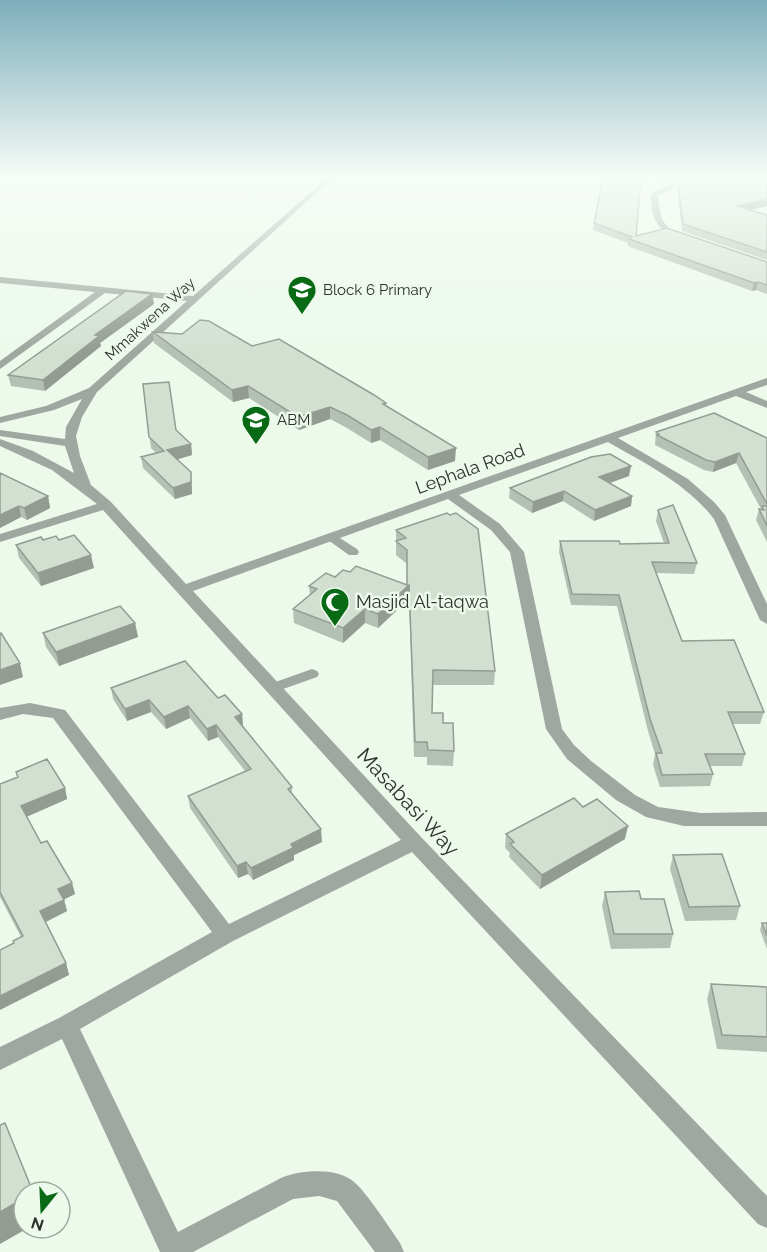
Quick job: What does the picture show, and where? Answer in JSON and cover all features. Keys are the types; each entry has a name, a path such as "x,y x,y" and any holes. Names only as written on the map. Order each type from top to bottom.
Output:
{"street":[{"name":"Mmakwena Way","path":"69,443 71,428 79,410 93,390 266,235"},
{"path":"680,235 695,241"},
{"path":"0,280 194,300"},
{"path":"0,366 102,291"},
{"name":"Lephala Road","path":"184,589 767,381"},
{"path":"0,420 50,408 93,390"},
{"path":"736,392 767,405"},
{"path":"0,433 69,443 85,485"},
{"path":"610,438 692,487 711,505 720,518 767,620"},
{"name":"Masabasi Way","path":"0,442 52,464 85,485 106,505 414,842 767,1215"},
{"path":"450,495 500,531 512,542 518,552 554,729 574,758 639,806 658,815 680,818 767,819"},
{"path":"0,537 106,505"},
{"path":"0,714 23,707 38,708 59,714 226,935"},
{"path":"0,1059 67,1025 226,935 414,842"},
{"path":"67,1025 173,1251 290,1187 320,1183 345,1190 391,1252"}],"lane":[{"path":"332,537 353,552"},
{"path":"272,688 312,674"}],"building":[{"path":"628,235 689,235 767,262 767,285 754,283 629,239 632,237"},
{"path":"717,235 767,235 767,252"},
{"path":"126,291 152,294 95,335 99,336 43,380 8,375"},
{"path":"200,320 209,321 252,346 279,339 374,395 386,403 383,404 456,448 428,457 380,427 371,430 330,407 298,417 248,386 232,390 153,332 182,334"},
{"path":"169,382 176,430 191,444 167,450 191,472 191,482 173,488 141,457 164,451 149,437 143,384"},
{"path":"714,413 767,438 767,504 739,453 715,462 706,460 657,435 659,434 656,432"},
{"path":"610,454 631,466 599,477 632,496 595,510 564,491 533,502 510,488 591,457"},
{"path":"0,473 48,496 24,508 19,506 0,515"},
{"path":"673,505 697,563 652,562 682,641 734,640 764,712 728,712 745,754 705,754 713,774 662,775 656,753 662,753 650,719 619,595 572,594 560,541 619,541 620,544 669,543 658,510"},
{"path":"762,506 767,506 767,526 759,509 764,510"},
{"path":"447,513 450,515 456,513 478,529 495,671 433,670 432,713 443,713 443,723 453,723 454,751 428,750 427,742 415,742 409,585 378,614 365,609 343,628 293,609 317,589 309,586 326,573 335,577 343,570 350,572 356,566 407,585 407,550 396,541 406,538 396,530"},
{"path":"74,535 91,555 38,573 16,545 41,537 43,540 56,536 59,540"},
{"path":"120,606 135,623 56,652 43,633"},
{"path":"0,634 20,663 0,670"},
{"path":"185,661 218,698 225,695 242,714 235,717 292,787 288,789 321,829 291,844 293,848 251,868 246,862 237,866 188,796 251,769 216,725 207,729 188,706 164,717 149,700 125,709 111,688"},
{"path":"47,759 65,788 21,806 41,843 47,841 72,883 58,889 64,900 40,911 66,963 0,996 0,950 23,936 0,892 0,784 18,777 16,772"},
{"path":"574,798 583,807 597,799 628,826 542,875 510,844 514,842 506,834"},
{"path":"722,854 740,906 689,907 673,855"},
{"path":"639,891 641,899 664,899 673,934 614,934 605,892"},
{"path":"762,923 767,923 767,936"},
{"path":"711,984 767,987 767,1037 722,1035"},
{"path":"5,1123 28,1180 12,1180 12,1205 0,1212 0,1125"}],"place":[{"name":"Block 6 Primary","path":"302,316"},
{"name":"ABM","path":"256,446"},
{"name":"Masjid Al-taqwa","path":"335,628"}]}
